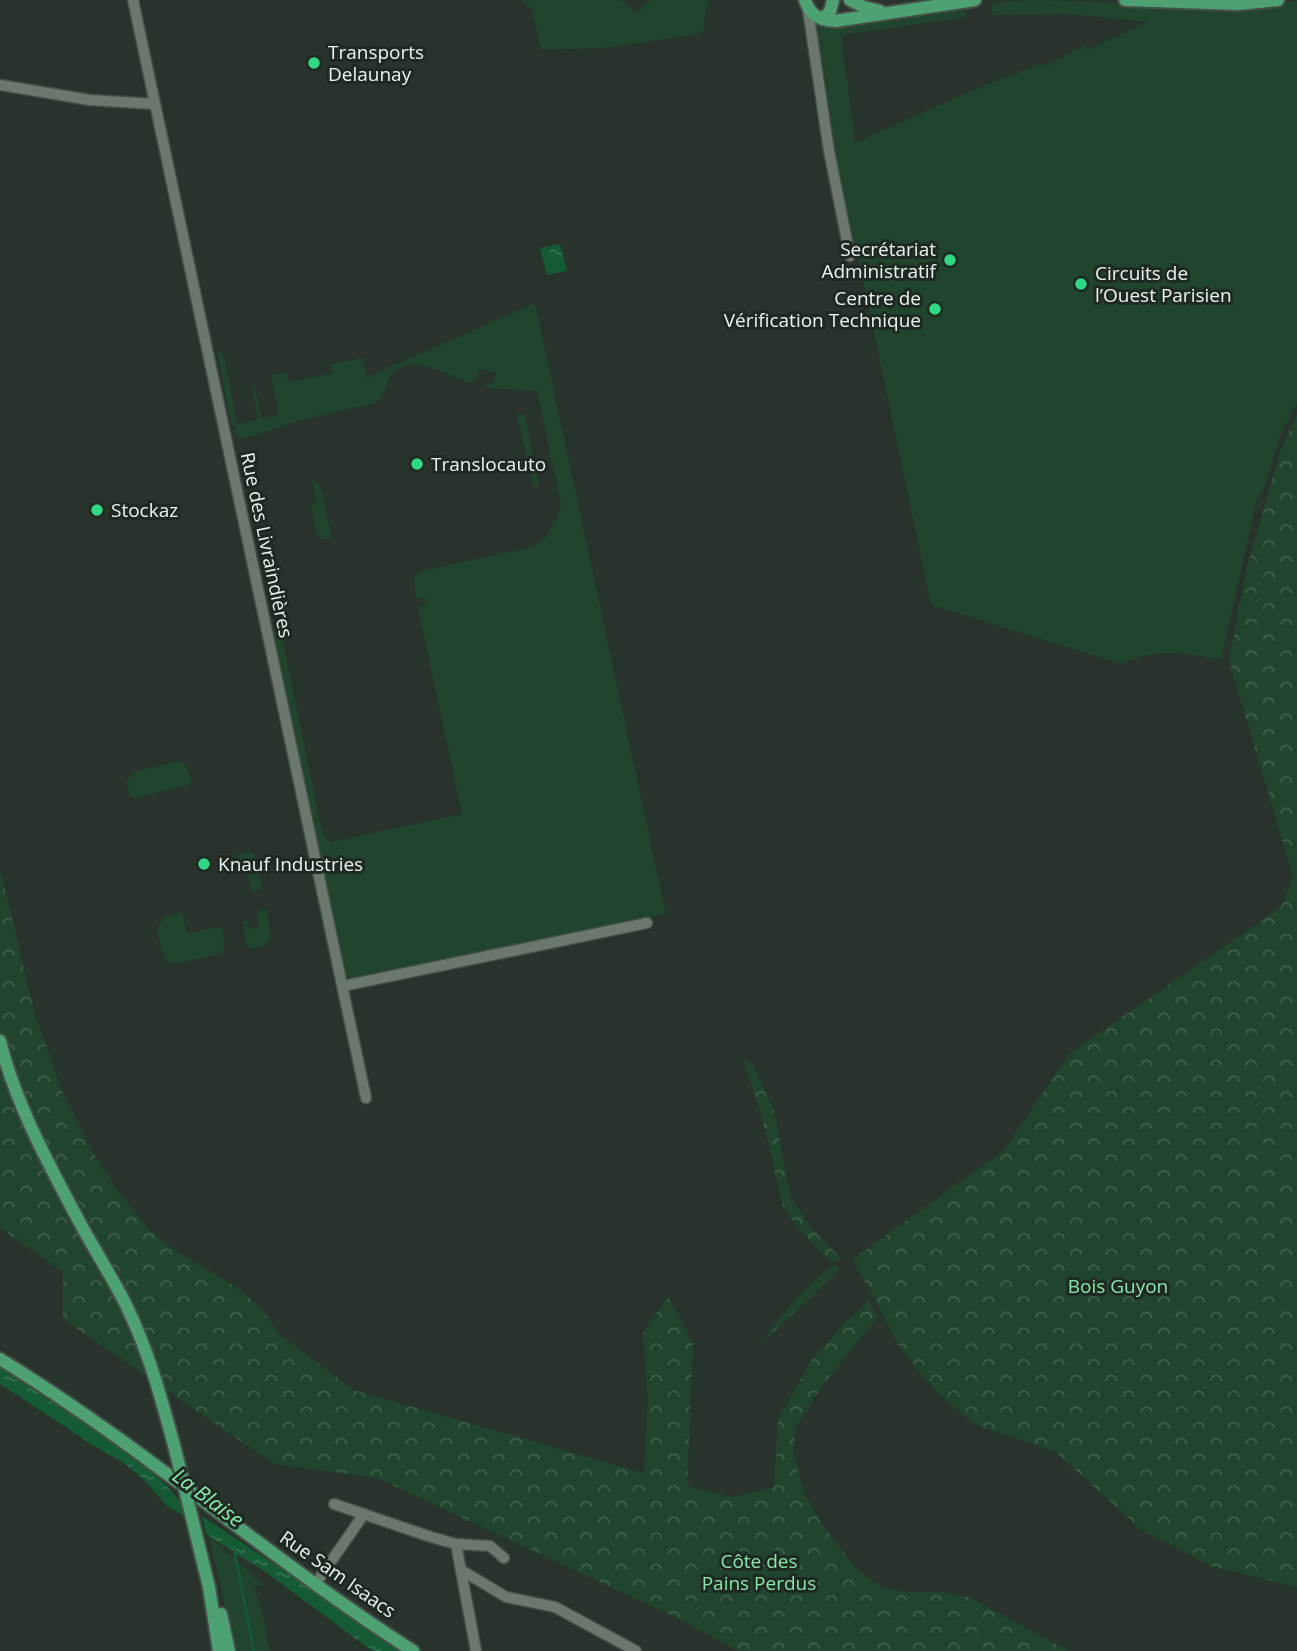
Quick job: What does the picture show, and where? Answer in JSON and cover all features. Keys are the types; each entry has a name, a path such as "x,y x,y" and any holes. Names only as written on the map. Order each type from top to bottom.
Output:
{"main road":[{"path":"822,19 830,12 833,0"},
{"path":"850,0 888,13"},
{"path":"807,5 822,19 843,20 975,0"},
{"path":"1125,0 1238,4 1278,0"},
{"path":"0,1041 12,1082 46,1154 81,1224 127,1305 144,1343 180,1453 229,1651"},
{"name":"Rue Sam Isaacs","path":"0,1359 47,1388 154,1463 215,1512 414,1651"},
{"path":"213,1590 219,1651"}],"street":[{"name":"Rue des Livraindières","path":"133,0 366,1098"},
{"path":"807,5 828,151 850,256"},
{"path":"0,85 90,100 155,104"},
{"path":"343,986 648,923"},
{"path":"334,1504 456,1544 491,1546 504,1558"},
{"path":"316,1583 364,1514"},
{"path":"456,1544 476,1651"},
{"path":"461,1570 506,1597 555,1607 636,1651"}],"green space":[{"path":"521,0 620,0 638,13 649,0 710,0 705,11 704,31 699,34 605,48 541,50 532,10"},
{"name":"Circuits de l’Ouest Parisien","path":"1023,0 1194,6 1297,1 1297,403 1281,434 1264,489 1257,499 1221,660 1171,653 1147,656 1121,664 931,605 857,251 851,242 835,159 823,62 815,35 819,28 827,24 973,6 973,9 966,10 967,17 841,35 855,143 968,92 1042,63 1044,67 1085,45 1088,49 1149,22 1066,14 993,15 991,3"},
{"path":"535,303 666,914 350,979 345,974 273,631 280,627 322,831 330,842 462,814 418,608 425,604 424,598 416,598 414,577 420,571 528,548 539,543 549,533 561,503 537,391 486,388 487,383 493,384 496,373 480,369 475,380 470,383 430,367 399,367 392,374 382,397 376,403 301,420 239,439 233,431 236,429 235,425 232,426 217,352 220,351 224,355 237,424 258,419 252,386 254,385 262,419 279,415 271,375 286,372 289,382 332,373 331,364 363,358 367,377"},
{"path":"522,414 525,417 539,482 538,486 533,487 517,415"},
{"name":"Bois Guyon","path":"1297,414 1297,1586 1292,1586 1211,1566 1140,1529 1056,1452 976,1425 936,1392 900,1348 853,1259 1004,1150 1069,1054 1281,907 1293,876 1229,661 1246,571 1280,451"},
{"path":"312,480 320,485 331,534 329,539 321,539 317,534 311,504 317,502"},
{"path":"179,761 187,766 192,784 136,798 130,797 126,782 136,771"},
{"path":"250,852 254,854 261,884 260,890 252,892 247,872 238,874 234,855"},
{"name":"Côte des Pains Perdus","path":"0,869 35,1014 63,1093 91,1149 118,1191 149,1230 170,1247 238,1288 263,1310 278,1333 354,1390 644,1473 648,1402 643,1333 668,1296 693,1344 687,1486 732,1497 774,1487 778,1419 811,1361 846,1321 863,1307 867,1299 878,1317 822,1386 796,1427 793,1451 804,1493 824,1527 856,1568 872,1581 886,1589 941,1592 969,1597 1069,1651 738,1651 681,1620 377,1478 274,1464 63,1319 63,1272 0,1228"},
{"path":"267,909 271,938 265,945 251,949 247,945 242,922 247,921 249,929 259,927 256,911"},
{"path":"182,912 187,933 222,926 225,947 220,954 176,964 165,960 157,933 159,923 165,917"},
{"path":"747,1059 774,1110 790,1196 810,1227 840,1257 839,1261 830,1260 822,1253 783,1207 762,1117 743,1060"},
{"path":"833,1266 838,1266 839,1269 764,1341 774,1324 795,1301"},
{"path":"209,1536 265,1586 254,1585 270,1651 235,1651"}],"water":[{"path":"560,244 567,271 547,275 540,248"},
{"path":"0,1368 106,1436 135,1458 178,1499 188,1518 167,1506 145,1481 124,1463 77,1434 74,1435 0,1384"},
{"path":"202,1516 404,1651 374,1651 367,1647 264,1571 206,1534"}],"waterway":[{"path":"234,1549 254,1651"}],"place":[{"name":"Transports Delaunay","path":"314,63"},
{"name":"Secrétariat Administratif","path":"950,260"},
{"name":"Circuits de l’Ouest Parisien","path":"1081,284"},
{"name":"Centre de Vérification Technique","path":"935,309"},
{"name":"Translocauto","path":"417,464"},
{"name":"Stockaz","path":"97,510"},
{"name":"Knauf Industries","path":"204,864"}],"water label":[{"name":"La Blaise","path":"208,1498"}]}
